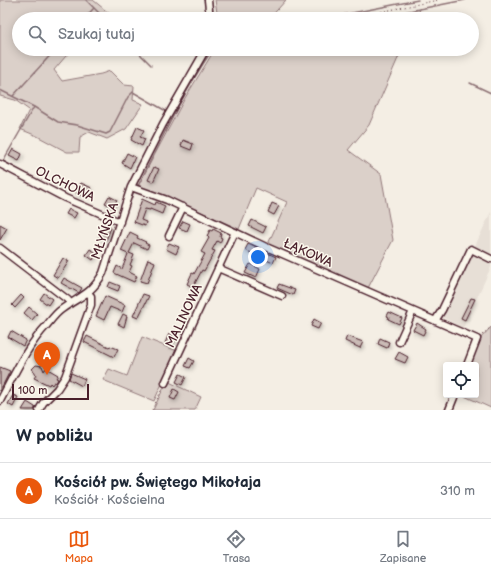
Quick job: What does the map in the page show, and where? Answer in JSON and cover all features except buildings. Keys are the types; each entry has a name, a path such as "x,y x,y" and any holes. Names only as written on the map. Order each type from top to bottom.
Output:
{"street":[{"path":"208,0 209,12"},
{"name":"MŁYŃSKA","path":"0,401 31,345 45,326 61,310 95,287 102,273 132,187 163,124 202,56"},
{"name":"OLCHOWA","path":"0,164 65,198 120,222"},
{"name":"ŁĄKOWA","path":"132,187 167,200 235,232 476,339"},
{"path":"169,236 182,208"},
{"name":"MALINOWA","path":"164,383 235,232"},
{"path":"0,248 68,300 70,304"},
{"path":"435,321 442,310 471,249 491,259"},
{"path":"218,268 282,296"},
{"path":"39,410 43,403 57,389 68,370 91,305 91,296 88,293"},
{"path":"399,342 413,311"},
{"path":"468,362 476,339"},
{"path":"449,410 454,398"}],"path":[{"path":"380,12 438,0"},
{"path":"476,339 491,327"},
{"path":"152,410 164,383"}],"shaded area":[{"path":"0,0 93,0 108,12 12,12 12,56 66,56 54,70 62,81 110,71 124,85 134,86 133,100 143,104 126,129 107,139 89,132 80,137 79,152 67,152 20,129 29,110 15,100 0,96"},
{"path":"215,0 286,0 275,12 217,12"},
{"path":"420,9 419,12 407,12"},
{"path":"211,56 399,56 369,125 348,150 381,174 393,240 368,288 268,244 287,202 256,188 239,229 168,197 138,186 185,98"},
{"path":"491,212 491,256 474,248"},
{"path":"472,253 491,261 491,267 463,328 442,317"},
{"path":"491,327 491,408 469,398 479,398 479,362 470,362 478,341"},
{"path":"142,337 177,351 154,401 103,380 109,369 127,376"},
{"path":"167,381 201,397 195,410 153,410"}],"waterway":[{"path":"86,0 98,12"},
{"path":"204,0 206,5"},
{"path":"357,12 418,0"},
{"path":"404,12 465,0"},
{"path":"90,12 93,9"},
{"path":"13,96 50,56"},
{"path":"142,56 151,65"},
{"path":"138,186 191,83 208,56"},
{"path":"470,83 491,93"},
{"path":"172,101 180,88"},
{"path":"0,90 34,107 58,122 77,125 106,134 110,132 128,97 133,92 166,111"},
{"path":"34,107 3,161 53,189"},
{"path":"163,118 169,107"}],"place":[{"name":"Kościół pw. Świętego Mikołaja","path":"47,375"}]}
